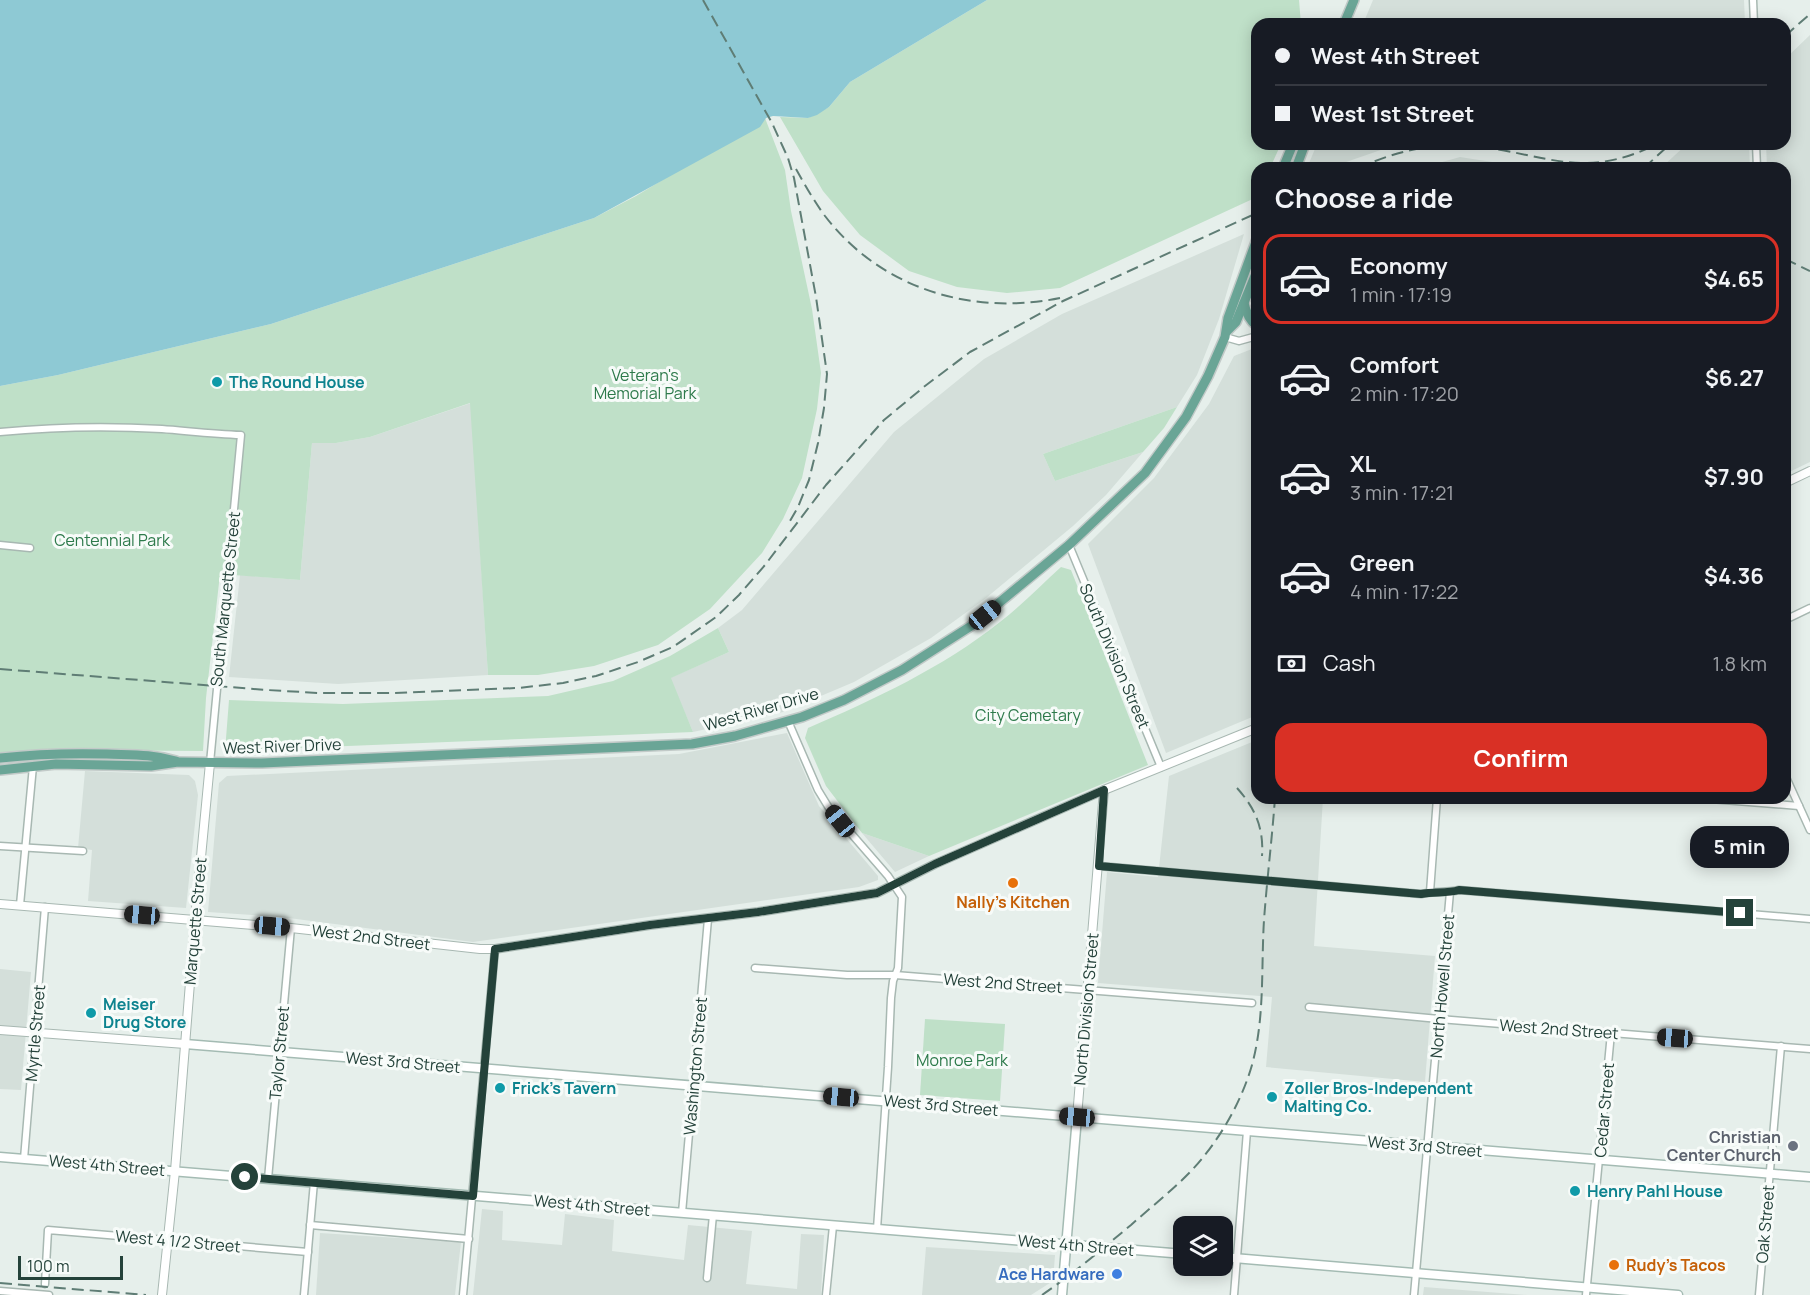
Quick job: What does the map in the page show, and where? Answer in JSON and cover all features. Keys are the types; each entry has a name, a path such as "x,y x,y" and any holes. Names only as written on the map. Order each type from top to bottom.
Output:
{"main road":[{"path":"1346,18 1354,0"},
{"name":"West River Drive","path":"1226,334 1228,318 1251,255"},
{"name":"West River Drive","path":"0,770 75,764 151,766 178,762 262,763 692,744 735,736 788,721 844,700 912,664 971,626 1069,546 1145,473 1186,417 1226,334 1236,322 1251,286"},
{"path":"1244,303 1251,321"},
{"name":"West River Drive","path":"0,758 75,753 156,755 178,762"},
{"name":"West 3rd Street","path":"185,1044 1810,1177"},
{"name":"North Division Street","path":"1062,1295 1077,1117"},
{"name":"West 4th Street","path":"0,1157 1173,1253"},
{"path":"1233,1258 1416,1273 1586,1291 1678,1295"}],"street":[{"path":"1754,0 1754,18"},
{"path":"1226,334 1239,341 1251,338"},
{"name":"South Marquette Street","path":"0,432 54,428 103,428 161,429 241,435 210,763"},
{"path":"1791,480 1810,471"},
{"path":"0,545 30,548"},
{"name":"South Division Street","path":"1069,546 1161,767"},
{"path":"1791,617 1810,608"},
{"path":"788,721 818,790 829,808 902,897 899,957 891,998 877,1229"},
{"name":"West 2nd Street","path":"0,904 291,928 462,948 495,949 877,893 935,864 1104,790 1251,730"},
{"path":"20,905 34,754"},
{"name":"Marquette Street","path":"162,1295 175,1171 210,763"},
{"path":"1791,788 1810,830"},
{"path":"1104,790 1099,866 1421,894 1459,890 1810,919"},
{"path":"1430,892 1437,804"},
{"path":"1774,804 1799,806"},
{"path":"0,846 83,851"},
{"name":"North Division Street","path":"1077,1117 1099,866"},
{"name":"North Howell Street","path":"1414,1295 1450,892"},
{"name":"Myrtle Street","path":"24,1159 45,907"},
{"name":"Washington Street","path":"682,1213 708,919"},
{"name":"Taylor Street","path":"268,1179 291,928"},
{"path":"463,1295 495,949"},
{"name":"West 2nd Street","path":"755,968 847,975 895,975 1252,1003"},
{"name":"West 2nd Street","path":"1309,1007 1810,1049"},
{"name":"West 3rd Street","path":"0,1030 185,1044"},
{"name":"Cedar Street","path":"1586,1291 1611,1033"},
{"name":"Oak Street","path":"1759,1295 1781,1046"},
{"path":"1234,1295 1248,1131"},
{"path":"304,1295 314,1182"},
{"path":"707,1278 713,1215"},
{"path":"310,1225 469,1239"},
{"path":"826,1295 833,1226"},
{"name":"West 4 1/2 Street","path":"45,1284 48,1230 308,1252"},
{"path":"0,1291 49,1295"}],"shaded area":[{"path":"1373,0 1744,0 1745,18 1366,18"},
{"path":"1810,35 1810,462 1791,471 1791,162 1767,162 1766,150 1791,150 1791,53"},
{"path":"1314,150 1381,150 1346,162 1310,162"},
{"path":"1680,150 1749,150 1750,162 1668,162"},
{"path":"1460,157 1492,162 1442,162"},
{"path":"1244,234 1219,319 1197,375 1177,407 1043,454 1055,481 1143,452 1106,495 1073,526 986,598 931,638 854,682 783,712 693,732 670,678 729,652 718,628 742,610 894,432 984,359 1062,314"},
{"path":"1251,349 1251,718 1166,753 1088,544 1154,478 1209,404 1234,356"},
{"path":"471,403 488,675 338,684 229,677 240,575 300,580 312,443 336,443 370,437"},
{"path":"787,733 819,806 878,876 878,880 859,887 473,942 281,917 208,912 219,783 227,776 679,754"},
{"path":"1251,742 1251,804 1323,804 1314,946 1435,956 1425,1082 1266,1067 1272,997 1098,983 1107,872 1158,877 1169,776"},
{"path":"85,771 189,775 195,781 198,795 186,908 88,901 92,850 78,848"},
{"path":"862,833 929,856 895,872"},
{"path":"0,969 31,972 21,1090 0,1089"},
{"path":"482,1209 503,1211 502,1240 562,1245 565,1214 614,1220 612,1251 684,1260 688,1225 752,1231 746,1284 797,1289 801,1234 824,1235 821,1295 473,1295"},
{"path":"320,1233 461,1242 455,1295 316,1295"},
{"path":"926,1247 1055,1255 1053,1281 1031,1295 922,1295"},
{"path":"1424,1287 1527,1295 1423,1295"}],"green space":[{"path":"987,0 1299,0 1300,18 1251,18 1251,150 1278,150 1273,162 1251,162 1251,200 1060,288 1007,293 957,287 909,271 860,235 823,191 780,117 808,118 829,107 850,82"},
{"name":"Veteran's Memorial Park","path":"765,118 785,170 791,211 812,309 821,373 817,409 802,478 783,519 762,553 710,609 658,645 594,666 538,675 488,675 470,403 370,437 336,443 312,443 300,580 220,574 206,698 203,751 53,750 0,755 0,386 58,375 271,324 594,218 636,196"},
{"path":"1177,407 1164,428 1143,452 1055,481 1043,454"},
{"name":"City Cemetary","path":"1061,567 1071,570 1148,765 929,856 862,833 826,786 805,738 808,728 883,694 955,654 1008,616"},
{"path":"718,628 729,652 671,678 693,732 225,751 229,700 343,704 548,696 613,681 670,656"},
{"name":"Monroe Park","path":"925,1019 1005,1024 1000,1101 920,1095"}],"water":[{"path":"0,0 987,0 850,82 829,107 817,115 808,118 773,116 766,118 760,127 594,218 271,324 58,375 0,386"}],"railway":[{"path":"703,0 772,123 788,158 794,178 816,297 827,374 824,408 809,480 790,521"},
{"path":"1791,31 1810,14"},
{"path":"1373,162 1411,150"},
{"path":"1500,150 1565,162"},
{"path":"1596,162 1631,155 1643,150"},
{"path":"1650,162 1664,150"},
{"path":"796,169 825,216 848,241 873,262 901,279 930,291 962,299 994,303 1027,303 1060,298"},
{"path":"0,669 267,690 395,693 518,688 563,683 596,676 638,662 673,647 716,617 765,565 826,485 884,420 970,352 1063,301 1251,216"},
{"path":"1791,262 1810,271"},
{"path":"1237,788 1249,803 1260,827 1262,856"},
{"path":"1042,1295 1131,1225 1185,1177 1211,1147 1242,1093 1252,1065 1259,1029 1264,920 1274,804"},
{"path":"0,1283 146,1295"}],"place":[{"name":"The Round House","path":"217,382"},
{"name":"Nally's Kitchen","path":"1013,883"},
{"name":"Meiser Drug Store","path":"91,1013"},
{"name":"Frick's Tavern","path":"500,1088"},
{"name":"Zoller Bros-Independent Malting Co.","path":"1272,1097"},
{"name":"Christian Center Church","path":"1793,1146"},
{"name":"Henry Pahl House","path":"1575,1191"},
{"name":"Rudy's Tacos","path":"1614,1265"},
{"name":"Ace Hardware","path":"1117,1274"}],"route":[{"path":"245,1177 473,1196 495,949 877,893 935,864 1104,790 1099,866 1421,894 1459,890 1740,913"}],"park label":[{"name":"Centennial Park","path":"112,540"}]}
